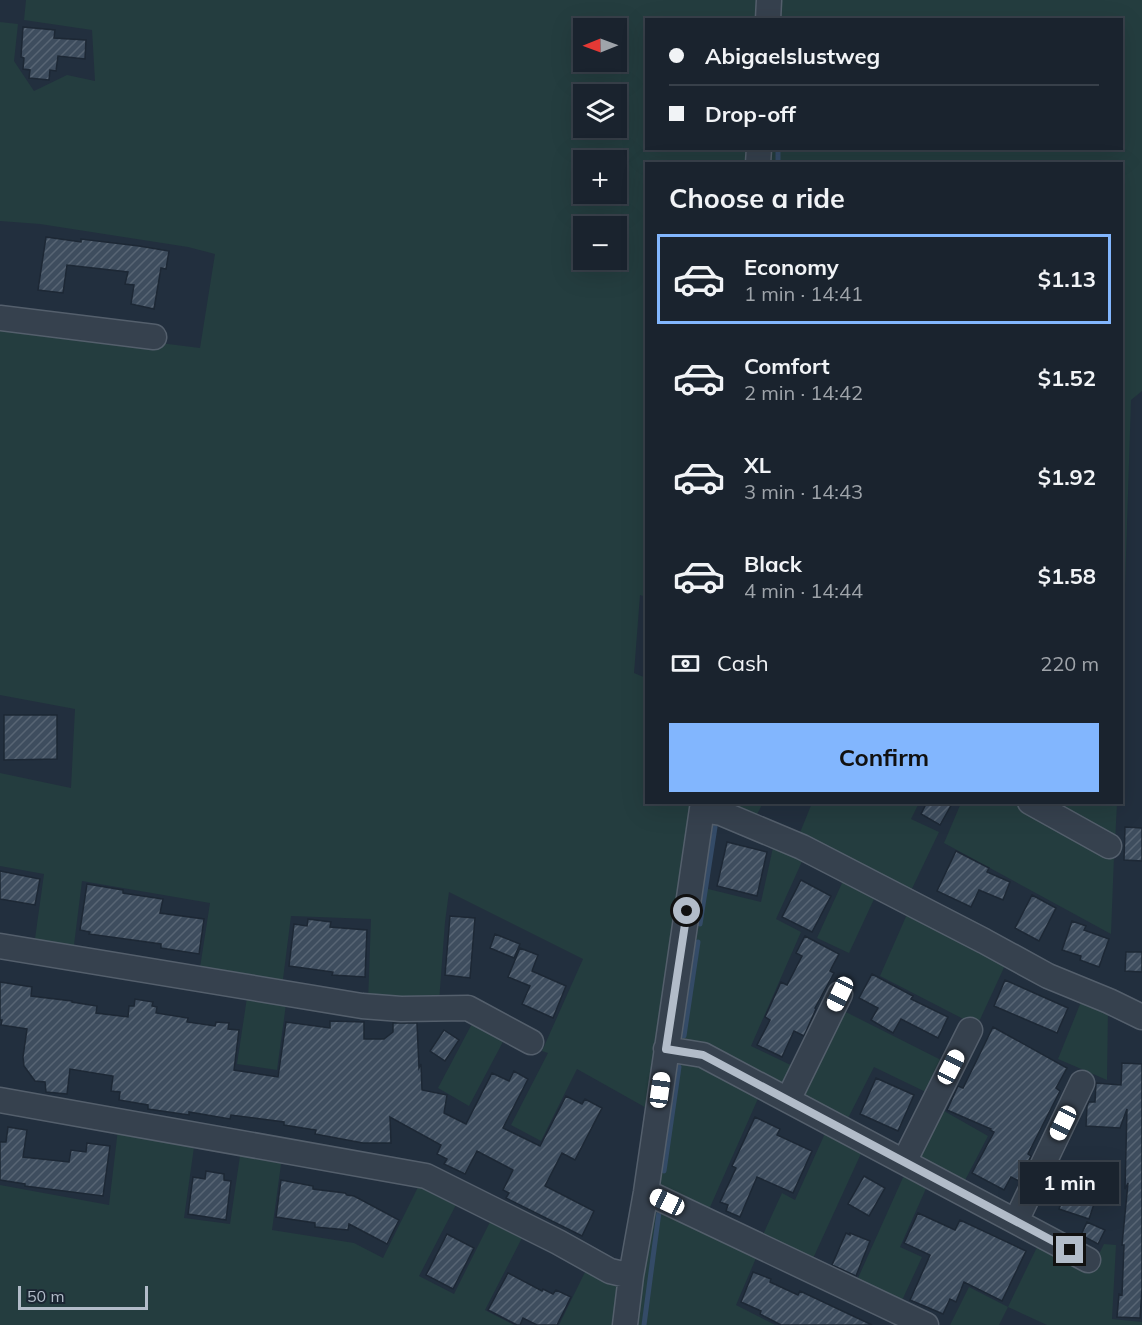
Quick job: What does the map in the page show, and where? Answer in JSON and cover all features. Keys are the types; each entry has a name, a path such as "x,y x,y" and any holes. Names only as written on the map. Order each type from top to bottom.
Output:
{"street":[{"path":"768,18 769,0"},
{"path":"0,318 154,337"},
{"path":"1035,804 1109,846"},
{"path":"625,1325 702,806 801,848 1048,976 1142,1017"},
{"path":"0,946 362,1006 400,1009 468,1008 531,1042"},
{"path":"788,1100 840,994"},
{"path":"904,1162 970,1030"},
{"path":"666,1049 703,1055 1088,1260"},
{"path":"1016,1221 1082,1083"},
{"path":"0,1100 426,1176 558,1242 610,1271 631,1276"},
{"path":"646,1192 926,1325"}],"green space":[{"path":"26,0 764,0 763,18 645,18 645,150 753,150 752,162 645,162 645,597 640,595 634,673 645,678 645,804 697,804 650,1110 577,1069 541,1141 511,1125 548,1053 542,1051 583,959 449,892 439,1002 368,1002 371,919 291,916 282,987 199,974 210,903 82,881 73,953 34,946 44,874 0,866 0,773 71,788 75,709 0,695 0,323 200,348 215,254 188,247 40,224 0,221 0,22 18,24 14,61 34,91 67,75 95,81 92,30 24,20"},
{"path":"774,0 1142,0 1142,391 1131,400 1123,649 1123,162 763,162 764,150 1123,150 1123,18 773,18"},
{"path":"716,804 762,804 754,820"},
{"path":"812,804 918,804 911,819 939,832 908,897 797,840"},
{"path":"961,804 1022,804 1114,856 1111,934 944,843"},
{"path":"1043,804 1117,804 1115,843"},
{"path":"774,843 804,857 776,919 801,932 751,1046 799,1069 787,1094 679,1042 696,886 761,902"},
{"path":"843,881 875,897 849,953 817,938"},
{"path":"908,912 1007,961 977,1026 880,976"},
{"path":"248,991 287,997 277,1070 237,1064"},
{"path":"1083,997 1108,1008 1107,1080 1058,1059"},
{"path":"838,1008 947,1063 932,1095 874,1067 845,1124 796,1098"},
{"path":"475,1018 506,1036 469,1106 438,1088"},
{"path":"687,1058 760,1094 707,1214 654,1187 669,1062"},
{"path":"937,1107 988,1136 961,1188 910,1160"},
{"path":"118,1129 195,1140 184,1218 230,1224 241,1149 282,1157 272,1230 354,1243 383,1258 421,1181 458,1201 419,1276 454,1294 493,1216 525,1232 485,1310 514,1325 0,1325 0,1185 109,1205"},
{"path":"827,1129 864,1147 810,1265 760,1241 782,1193 795,1200"},
{"path":"905,1173 928,1184 900,1247 922,1257 899,1307 854,1287"},
{"path":"649,1201 759,1251 736,1305 775,1325 631,1325"},
{"path":"1039,1243 1091,1270 1104,1244 1116,1245 1112,1319 1142,1322 1142,1325 1047,1325 1008,1307"},
{"path":"588,1266 620,1285 620,1325 559,1325"},
{"path":"969,1287 1008,1307 999,1325 950,1325"}],"building":[{"path":"23,27 55,30 54,38 86,40 85,59 58,56 56,71 50,70 49,80 29,78 30,70 23,69 24,58 21,57"},
{"path":"46,237 81,242 81,239 169,251 166,269 161,268 154,309 131,304 134,285 125,284 128,272 67,265 63,293 38,290"},
{"path":"4,715 57,715 57,759 4,760"},
{"path":"926,804 952,804 940,825 921,814"},
{"path":"1125,827 1142,828 1142,861 1124,860"},
{"path":"727,842 767,852 757,896 717,886"},
{"path":"956,851 989,868 987,872 1010,882 1003,900 979,890 971,907 937,891"},
{"path":"0,871 40,879 35,905 0,899"},
{"path":"801,880 831,896 812,932 782,917"},
{"path":"87,884 123,890 123,893 163,899 160,913 204,919 199,954 161,948 161,944 89,934 90,932 80,930"},
{"path":"1032,895 1056,908 1039,941 1015,928"},
{"path":"450,916 475,918 470,978 445,975"},
{"path":"308,919 331,922 330,927 367,930 365,977 332,975 333,972 289,966 294,924 307,926"},
{"path":"1072,921 1086,926 1084,930 1109,939 1099,967 1080,960 1081,956 1062,950"},
{"path":"495,934 520,944 514,958 490,948"},
{"path":"805,936 839,954 830,971 834,973 815,1008 804,1036 794,1031 782,1057 757,1045 770,1020 765,1017 781,982 787,985 802,956 796,953"},
{"path":"520,948 538,955 532,971 566,986 553,1018 522,1004 530,986 508,977"},
{"path":"1126,952 1142,952 1142,972 1125,971"},
{"path":"872,974 913,996 911,999 948,1017 938,1038 901,1019 893,1033 871,1020 878,1008 859,998"},
{"path":"1005,980 1068,1008 1057,1033 994,1006"},
{"path":"0,982 32,987 31,996 97,1006 96,1013 128,1017 129,1006 134,1006 135,999 153,1002 152,1006 157,1007 156,1013 188,1018 187,1022 215,1026 216,1022 229,1023 228,1029 239,1030 234,1070 278,1077 286,1022 330,1028 330,1021 364,1022 364,1039 384,1039 393,1032 393,1023 417,1023 422,1090 447,1095 444,1113 466,1124 492,1073 509,1081 514,1071 528,1079 503,1128 540,1146 566,1096 582,1104 585,1099 602,1108 575,1160 562,1153 545,1186 594,1211 582,1236 506,1198 509,1193 503,1190 513,1170 477,1151 465,1174 444,1164 447,1159 437,1154 441,1145 390,1117 391,1143 363,1143 315,1134 316,1130 284,1125 284,1122 231,1115 230,1119 189,1112 189,1115 148,1109 148,1105 119,1100 120,1092 111,1091 113,1076 70,1069 67,1094 46,1092 45,1082 35,1081 24,1066 27,1029 1,1025"},
{"path":"993,1027 1067,1068 1056,1088 1060,1091 1028,1154 1031,1156 1019,1181 1011,1177 1004,1190 972,1173 994,1132 947,1110 958,1086 963,1088"},
{"path":"444,1030 459,1040 445,1061 430,1051"},
{"path":"1122,1063 1142,1064 1140,1318 1117,1317 1119,1294 1122,1295 1124,1245 1122,1245 1128,1183 1125,1189 1127,1109 1120,1128 1086,1126 1087,1106 1089,1102 1095,1102 1096,1083 1121,1085"},
{"path":"876,1078 914,1095 898,1131 860,1114"},
{"path":"755,1117 780,1129 777,1135 812,1151 793,1193 757,1177 740,1217 726,1211 728,1205 720,1202 736,1168 732,1166"},
{"path":"8,1127 27,1130 23,1157 69,1162 71,1150 86,1152 87,1143 110,1146 103,1196 25,1186 25,1184 0,1180 0,1142 6,1142"},
{"path":"206,1171 224,1174 224,1180 231,1181 226,1220 188,1214 193,1177 205,1179"},
{"path":"864,1176 885,1188 869,1216 848,1204"},
{"path":"1070,1179 1099,1189 1089,1219 1059,1209"},
{"path":"281,1180 313,1186 313,1189 354,1196 399,1220 387,1244 349,1224 348,1230 315,1227 315,1223 276,1217"},
{"path":"918,1213 955,1230 960,1220 1026,1251 1002,1301 964,1282 956,1302 950,1299 943,1314 910,1300 930,1255 904,1243"},
{"path":"1087,1222 1105,1230 1098,1244 1081,1235"},
{"path":"846,1233 870,1241 856,1276 832,1265"},
{"path":"447,1234 474,1248 453,1289 426,1275"},
{"path":"753,1272 771,1279 770,1282 798,1295 800,1291 872,1325 781,1325 760,1314 761,1311 741,1302"},
{"path":"508,1273 542,1291 543,1289 553,1294 556,1290 571,1297 557,1325 537,1325 523,1318 520,1325 517,1325 488,1310"}],"waterway":[{"path":"778,150 778,162"},
{"path":"700,924 715,827"},
{"path":"684,1036 698,942"},
{"path":"664,1171 679,1067"},
{"path":"644,1325 659,1212"}],"route":[{"path":"687,911 666,1049 703,1055 1070,1250"}]}
